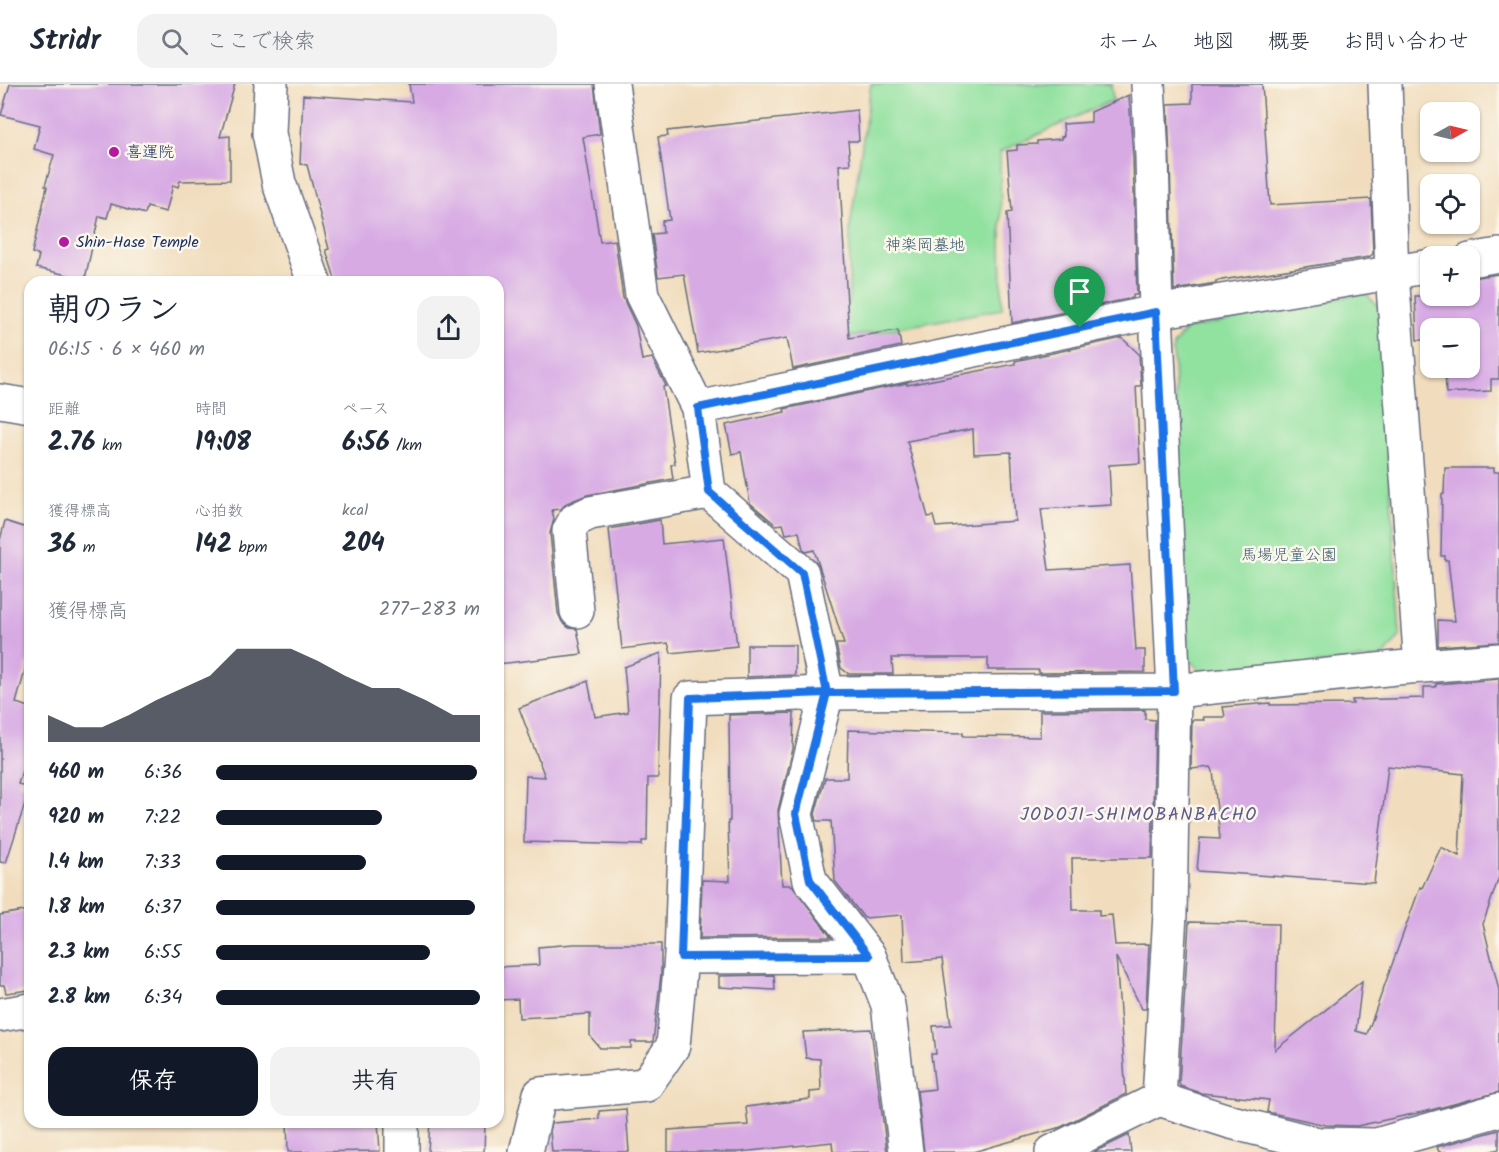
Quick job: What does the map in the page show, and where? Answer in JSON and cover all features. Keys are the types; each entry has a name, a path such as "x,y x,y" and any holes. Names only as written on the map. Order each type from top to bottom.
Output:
{"street":[{"path":"271,84 269,133 279,183 312,276"},
{"path":"612,84 642,295 698,408 709,492 802,573 827,693 796,814 810,880 869,956 888,1005 906,1152"},
{"path":"1148,84 1174,691 1170,914 1159,1099"},
{"path":"1385,84 1392,273 1421,666"},
{"path":"1480,258 1499,255"},
{"path":"698,408 1156,312 1420,268"},
{"path":"0,401 24,405"},
{"path":"576,611 569,531 575,520 590,513 709,492"},
{"path":"526,1152 540,1094 646,1085 673,1046 681,957 690,698 827,693 1174,691 1499,660"},
{"path":"681,957 869,956"},
{"path":"0,1014 24,1011"},
{"path":"1052,1152 1159,1099 1232,1122 1318,1144 1400,1145 1499,1110"},
{"path":"402,1128 402,1152"}],"green space":[{"name":"神楽岡墓地","path":"871,84 1111,84 1113,100 1000,152 1002,309 844,338 839,304 849,303 850,227"},
{"name":"馬場児童公園","path":"1365,293 1379,307 1400,636 1383,657 1204,675 1188,658 1173,346 1186,329"}],"building":[{"path":"10,84 235,84 220,137 230,136 230,180 180,181 178,187 173,185 166,212 147,207 145,214 111,204 107,218 99,216 86,276 72,276 36,268 39,255 32,253 47,187 45,186 54,155 34,149 40,125 1,115"},
{"path":"409,84 594,84 600,134 583,137 600,242 615,240 623,298 636,326 642,360 652,358 666,386 663,387 675,464 671,465 673,479 587,495 567,503 561,509 552,510 554,519 550,533 558,613 562,622 569,628 577,629 582,654 504,663 504,276 334,276 326,250 329,249 307,165 300,164 303,95 412,102"},
{"path":"1192,84 1262,84 1270,205 1371,199 1373,254 1369,257 1216,281 1216,283 1174,290 1168,104 1192,103"},
{"path":"1129,95 1137,295 1133,295 1133,298 1012,323 1007,213 1012,212 1007,151 1017,150 1017,145 1061,139 1064,136 1063,124 1091,122 1091,112"},
{"path":"857,110 859,141 848,141 850,164 839,165 849,338 898,330 901,346 793,369 787,338 698,353 684,274 658,277 652,234 663,233 662,221 670,220 658,137 668,136 667,131"},
{"path":"1499,274 1499,379 1491,379 1491,391 1446,393 1445,378 1480,378 1480,318 1420,318 1420,340 1417,340 1415,296 1420,296 1420,306 1480,306 1480,277"},
{"path":"1122,338 1139,354 1141,386 1136,386 1140,463 1109,465 1111,505 1041,509 1049,570 1130,565 1136,650 1145,650 1145,672 1039,673 1039,670 988,670 988,658 892,658 893,674 849,674 841,668 836,644 844,644 814,550 806,552 803,549 799,532 786,534 783,524 776,525 750,503 741,452 732,454 726,425 785,412 784,409 907,383 907,385 1015,364 1015,361","holes":["973,429 974,454 1011,452 1015,521 936,527 933,516 928,517 907,441"]},
{"path":"1445,468 1494,468 1494,472 1499,472 1499,642 1438,646 1438,620 1455,621 1448,560 1445,560 1445,556 1441,556 1442,494 1444,494"},
{"path":"660,520 662,544 724,538 737,646 671,653 668,643 622,649 609,529"},
{"path":"5,521 24,527 24,674 16,703 24,705 24,764 18,784 24,786 24,807 6,863 0,862 0,540"},
{"path":"747,645 795,645 795,675 747,677"},
{"path":"661,653 658,778 648,778 647,841 642,841 642,845 524,842 526,776 545,777 519,708 588,681 595,717 628,712 624,667"},
{"path":"1499,679 1499,877 1483,924 1499,990 1499,1092 1357,1126 1326,1125 1267,1112 1269,1100 1201,1093 1180,1086 1189,922 1278,924 1275,1050 1362,981 1356,1031 1367,1034 1420,887 1422,888 1441,847 1459,856 1463,774 1388,766 1374,883 1197,871 1200,838 1220,839 1213,771 1211,767 1191,769 1192,720 1204,720 1203,717 1225,717 1223,707 1270,703 1270,705 1353,704 1352,700 1424,698 1424,687"},
{"path":"1145,710 1145,719 1155,720 1152,858 1072,858 1073,910 1099,910 1099,916 1112,915 1115,945 1149,944 1146,1009 1142,1009 1116,957 1126,1094 1061,1127 973,1152 924,1152 917,1091 935,1089 931,1054 936,1054 933,1026 951,1025 942,959 904,962 902,915 864,918 835,881 831,821 817,821 815,814 825,778 847,778 848,730 963,733 963,736 1040,737 1040,711"},
{"path":"794,713 793,749 778,810 782,885 792,885 831,937 700,938 702,880 730,881 729,715"},
{"path":"24,911 24,991 6,993 4,985 0,985 0,915"},
{"path":"574,944 661,944 661,974 653,1042 631,1042 631,1048 600,1048 590,1036 590,1014 519,1018 518,999 504,1000 504,967 539,965 538,947"},
{"path":"774,975 775,990 719,987 719,976"},
{"path":"871,1029 887,1152 833,1152 832,1142 740,1152 668,1152 668,1130 748,1125 746,1107 810,1099 810,1092 821,1091 820,1059 806,1058 803,1032"},
{"path":"626,1109 629,1152 552,1152 550,1131 552,1123 599,1119 599,1111"},
{"path":"287,1128 378,1128 380,1151 288,1152"},
{"path":"430,1128 485,1128 484,1152 428,1152"},
{"path":"1499,1130 1499,1149 1488,1152 1439,1152 1437,1147"},
{"path":"1129,1135 1131,1152 1094,1152"}],"place":[{"name":"喜運院","path":"114,152"},
{"name":"Shin-Hase Temple","path":"64,242"}],"district":[{"name":"JODOJI-SHIMOBANBACHO","path":"1139,815"}],"route":[{"path":"1080,328 698,408 709,492 802,573 827,693 796,814 810,880 869,956 681,957 690,698 827,693 1174,691 1156,312 1080,328"}]}
